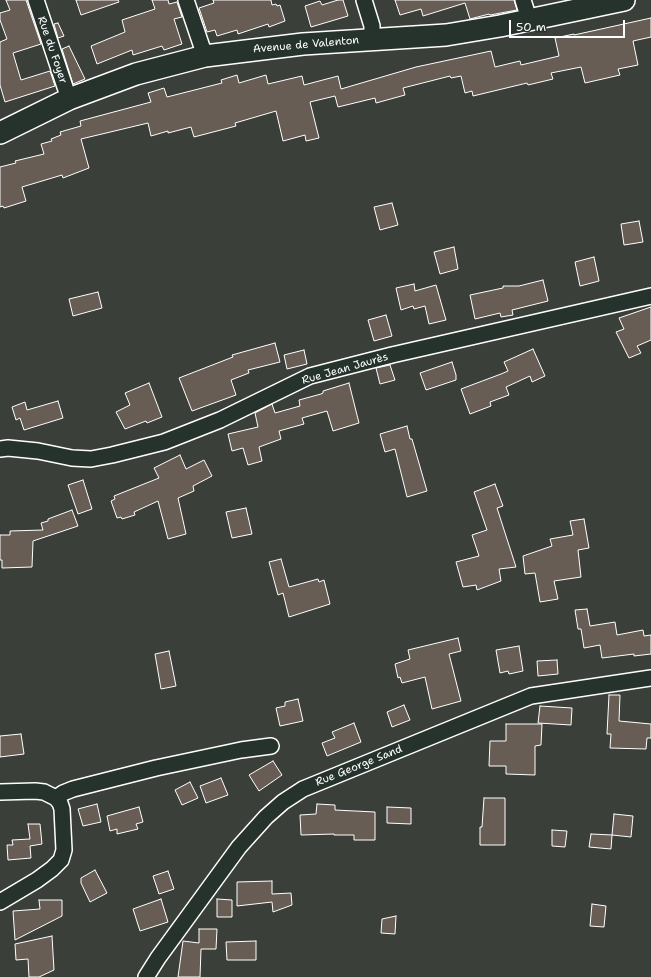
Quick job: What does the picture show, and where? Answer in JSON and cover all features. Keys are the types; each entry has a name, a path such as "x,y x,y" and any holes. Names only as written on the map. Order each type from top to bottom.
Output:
{"street":[{"name":"Rue du Foyer","path":"36,0 69,99"},
{"path":"186,0 205,56"},
{"path":"364,0 372,26 372,39"},
{"name":"Avenue de Valenton","path":"0,133 69,99 136,74 205,56 303,44 446,35 500,26 526,10 624,0"},
{"name":"Rue Jean Jaurès","path":"0,449 8,448 38,451 72,458 91,459 112,455 164,442 220,420 310,376 392,355 651,296"},
{"name":"Rue George Sand","path":"146,977 158,958 239,847 266,817 303,789 531,696 651,678"},
{"path":"56,798 73,789 156,768 271,746"},
{"path":"0,792 35,791 44,792 56,798 62,809 64,850 61,860 52,869 37,880 0,902"}],"building":[{"path":"6,0 26,0 41,44 13,53 21,80 50,71 55,86 5,102 0,85 0,42 7,39 0,20 0,13 10,10"},
{"path":"76,0 118,0 119,2 81,15"},
{"path":"152,0 168,0 169,4 177,2 182,17 174,19 182,44 164,50 162,46 133,55 132,50 97,64 91,46 125,32 122,20 155,9"},
{"path":"213,0 271,0 272,5 280,5 285,21 269,27 268,24 238,34 237,30 217,36 215,30 207,32 199,8 214,3"},
{"path":"343,0 348,16 311,27 305,6 320,1 322,5"},
{"path":"395,0 514,0 517,10 489,14 470,19 465,3 423,16 421,9 400,15"},
{"path":"651,18 651,37 633,41 638,65 618,69 620,75 585,83 581,67 551,73 553,79 528,85 527,83 473,96 472,91 465,93 461,76 451,78 450,76 403,88 405,95 376,103 375,98 338,107 335,96 310,102 319,138 306,141 305,135 283,141 276,111 235,123 236,126 194,137 191,127 151,136 148,123 81,139 89,168 63,178 62,175 22,187 26,201 4,208 3,206 0,207 0,167 16,163 15,161 44,154 41,144 52,141 51,139 61,135 60,132 81,126 80,121 151,102 148,93 164,88 167,97 222,83 221,80 237,75 239,83 266,75 268,84 302,76 304,85 338,76 341,89 416,67 491,51 495,67 520,61 521,65 559,56 555,38"},
{"path":"58,23 64,36 58,38 54,24"},
{"path":"69,46 85,79 73,84 62,49"},
{"path":"392,203 398,225 380,230 374,207"},
{"path":"639,221 643,242 624,245 621,224"},
{"path":"454,247 458,269 440,274 434,252"},
{"path":"594,257 599,281 580,286 575,262"},
{"path":"543,280 548,301 512,310 513,315 501,317 500,313 475,319 470,295 503,288 503,286 519,286"},
{"path":"414,284 415,291 436,285 446,320 429,324 425,306 414,309 413,306 401,310 396,288"},
{"path":"98,292 102,308 73,316 69,299"},
{"path":"651,307 651,340 637,346 641,353 629,358 616,332 624,329 619,318"},
{"path":"386,315 392,336 374,341 368,320"},
{"path":"275,343 280,362 248,370 249,373 231,380 236,395 192,411 179,378 233,357 232,355"},
{"path":"533,349 545,376 532,382 530,376 506,387 509,395 490,402 491,406 470,414 461,389 508,371 504,362"},
{"path":"304,350 307,364 287,369 284,355"},
{"path":"452,362 456,380 426,390 420,373"},
{"path":"390,365 395,380 380,384 376,368"},
{"path":"149,383 162,417 125,429 116,412 130,405 125,393"},
{"path":"349,383 359,423 333,431 327,411 302,418 304,424 279,431 281,439 259,447 262,461 248,465 243,448 232,451 228,434 258,427 255,413 272,404 275,413 300,406 299,400 321,394 323,391"},
{"path":"58,401 63,418 24,430 20,418 16,420 12,407 25,402 27,410"},
{"path":"407,426 427,491 407,497 395,449 385,452 380,434"},
{"path":"180,455 186,469 204,460 212,476 193,486 194,491 178,498 186,534 168,539 158,501 134,512 135,515 122,519 121,517 117,518 111,501 115,499 114,496 159,478 154,468"},
{"path":"83,480 92,509 78,514 68,485"},
{"path":"495,484 503,506 497,508 516,567 499,569 501,581 477,590 476,585 463,587 456,562 479,556 472,535 487,530 474,492"},
{"path":"246,508 252,534 232,538 226,512"},
{"path":"72,510 78,526 33,541 32,567 2,568 2,560 0,560 0,535 10,535 10,531 43,530 41,523"},
{"path":"584,519 589,548 578,550 581,577 554,581 558,599 540,602 535,573 525,574 523,556 552,546 550,539 573,535 570,521"},
{"path":"281,559 289,587 318,579 319,582 324,580 330,604 289,617 283,593 278,595 269,562"},
{"path":"587,609 590,626 615,622 617,635 643,630 644,636 651,635 651,654 634,656 634,654 602,658 600,645 584,648 581,629 578,629 575,610"},
{"path":"458,638 461,651 449,654 461,701 432,709 425,677 402,683 400,677 398,678 395,664 410,659 408,650"},
{"path":"519,646 523,671 509,674 508,671 500,673 496,650"},
{"path":"169,651 176,686 161,689 155,654"},
{"path":"557,660 558,674 538,676 537,661"},
{"path":"609,695 620,695 619,721 651,724 651,738 647,738 646,749 610,748 611,734 607,734"},
{"path":"298,699 303,721 280,726 276,708 285,706 285,702"},
{"path":"404,705 410,720 392,727 387,712"},
{"path":"540,706 572,708 571,725 538,723"},
{"path":"354,723 361,742 327,756 322,743 335,738 332,732"},
{"path":"506,724 542,724 541,745 535,746 535,775 506,774 506,766 489,766 490,741 506,741"},
{"path":"21,734 24,754 0,757 0,736"},
{"path":"273,761 282,775 259,791 249,775"},
{"path":"221,778 228,795 206,803 200,786"},
{"path":"190,782 198,798 182,805 175,790"},
{"path":"484,798 505,798 505,845 480,845 480,827 482,827"},
{"path":"97,804 101,822 83,826 78,809"},
{"path":"317,804 335,805 335,810 375,812 375,840 354,840 354,835 301,835 300,815 316,814"},
{"path":"139,807 143,822 136,824 138,829 117,834 117,829 110,831 107,816"},
{"path":"387,807 411,808 411,824 387,823"},
{"path":"614,814 633,816 631,837 612,835"},
{"path":"28,824 40,824 42,844 30,846 31,858 8,860 7,845 13,845 12,840 30,839"},
{"path":"552,830 567,831 565,847 552,846"},
{"path":"591,834 612,835 611,849 589,847"},
{"path":"95,870 107,893 90,902 81,883 81,878"},
{"path":"168,871 174,889 159,894 153,876"},
{"path":"272,881 272,894 291,893 292,905 273,912 272,902 237,906 237,882"},
{"path":"161,899 168,922 140,931 133,909"},
{"path":"217,899 232,900 232,917 217,917"},
{"path":"39,900 62,900 62,916 15,940 13,911 40,909"},
{"path":"592,904 606,906 604,927 590,926"},
{"path":"396,916 395,934 381,933 382,919"},
{"path":"199,929 217,929 216,949 201,949 200,977 178,977 183,941 199,943"},
{"path":"52,936 54,970 39,977 29,977 28,959 16,960 15,944"},
{"path":"256,941 256,960 227,960 226,942"}]}
